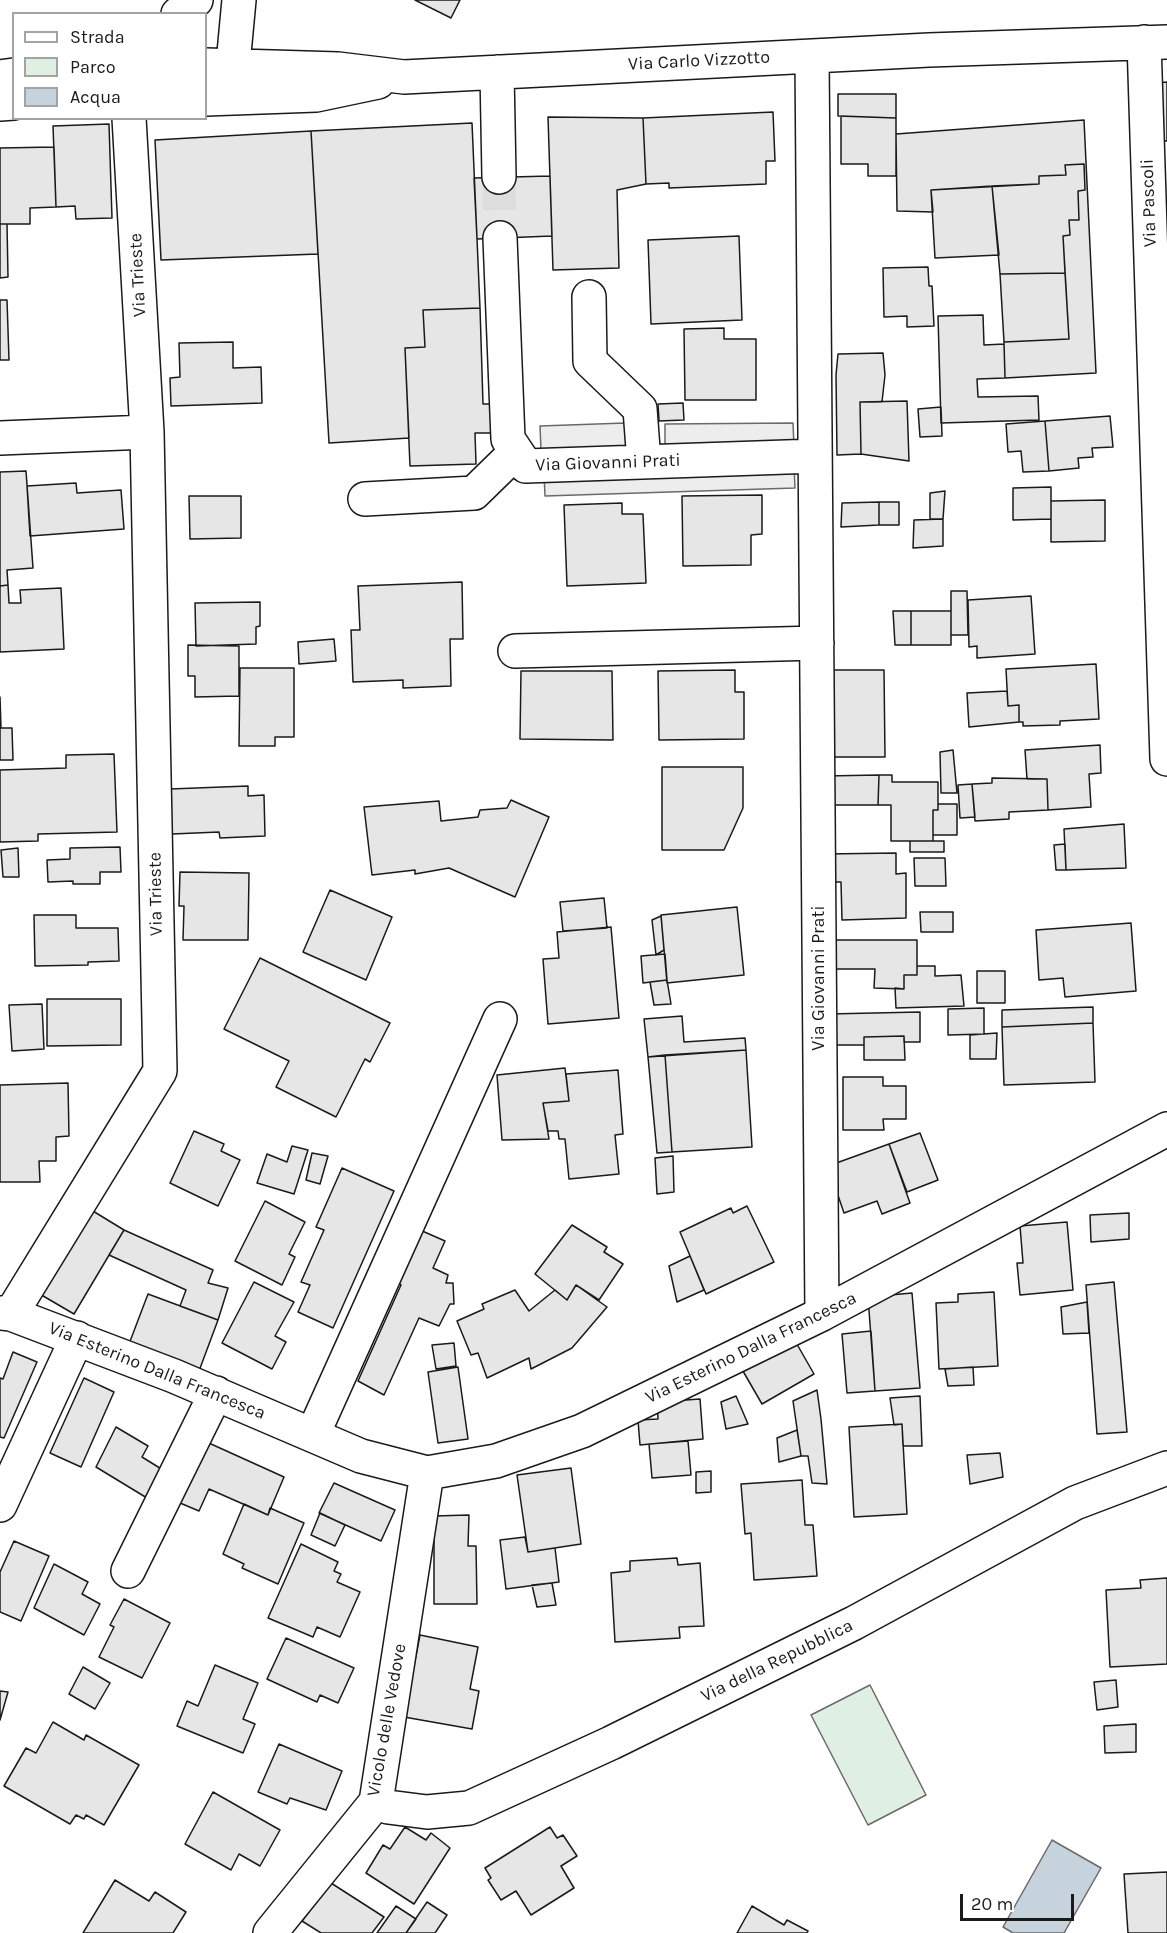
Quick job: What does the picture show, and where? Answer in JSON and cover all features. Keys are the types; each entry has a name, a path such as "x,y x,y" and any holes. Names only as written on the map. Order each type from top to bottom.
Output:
{"street":[{"path":"181,12 197,0"},
{"path":"211,93 228,76 219,65 239,0"},
{"name":"Via Carlo Vizzotto","path":"219,65 338,69 404,77 812,56 1156,42"},
{"name":"Via Pascoli","path":"1156,42 1167,759"},
{"name":"Via Giovanni Prati","path":"812,56 822,1314"},
{"path":"497,72 499,177"},
{"path":"211,93 316,95 404,77"},
{"name":"Via Trieste","path":"6,1313 160,1071 147,432 129,120"},
{"name":"Via Giovanni Prati","path":"500,238 508,439 526,466 815,456"},
{"path":"589,297 590,361 640,409 644,462"},
{"path":"0,438 147,432"},
{"path":"364,499 474,493 516,452"},
{"path":"515,651 817,643"},
{"path":"313,1434 500,1019"},
{"name":"Via Esterino Dalla Francesca","path":"6,1313 77,1338 216,1393 361,1456 427,1473 496,1461 582,1431 822,1314 1167,1129"},
{"path":"0,1505 77,1338"},
{"path":"128,1571 216,1393"},
{"name":"Via della Repubblica","path":"376,1802 388,1807 427,1812 469,1808 611,1743 854,1623 1075,1503 1167,1468"},
{"name":"Vicolo delle Vedove","path":"270,1933 376,1802 427,1473"}],"green space":[{"path":"870,1685 926,1795 868,1825 811,1715"}],"shaded area":[{"path":"625,423 626,448 541,450 540,426"},
{"path":"793,423 794,447 665,448 665,424"},
{"path":"794,466 795,488 545,496 544,474"}],"water":[{"path":"1052,1840 1101,1868 1064,1933 1013,1933 1003,1927"}],"building":[{"path":"415,0 460,0 451,18"},
{"path":"1167,82 1167,141 1159,141 1157,83"},
{"path":"838,94 896,94 896,118 838,116"},
{"path":"773,112 775,161 766,161 766,184 669,188 669,183 646,184 643,118"},
{"path":"841,116 896,118 896,176 868,176 868,164 841,164"},
{"path":"548,117 643,118 646,184 617,190 619,268 553,270"},
{"path":"1084,120 1096,373 1005,378 1004,342 1069,339 1063,236 1070,235 1069,220 1079,220 1078,191 1085,190 1084,164 1065,165 1066,175 1039,176 1039,184 931,190 933,212 897,211 896,134"},
{"path":"472,123 480,308 423,310 425,347 405,348 409,438 329,443 311,131"},
{"path":"109,124 112,218 76,219 75,206 56,207 53,126"},
{"path":"311,131 318,254 161,260 155,140"},
{"path":"54,147 56,207 30,208 30,224 0,224 0,148"},
{"path":"1084,164 1085,190 1078,191 1079,220 1069,220 1070,235 1063,236 1065,273 1000,274 992,186 1039,184 1039,176 1066,175 1065,165"},
{"path":"550,176 552,236 477,239 474,178"},
{"path":"992,186 999,255 935,258 931,190"},
{"path":"0,224 7,224 8,277 0,278"},
{"path":"739,236 742,320 651,324 648,240"},
{"path":"928,267 929,286 932,286 934,326 907,327 907,316 884,317 883,268"},
{"path":"1065,273 1069,339 1004,342 1000,274"},
{"path":"0,300 7,300 9,360 0,360"},
{"path":"480,308 483,404 491,404 492,433 475,433 476,464 410,466 405,348 425,347 423,310"},
{"path":"983,315 984,345 1004,344 1005,378 977,379 978,397 1038,396 1039,420 941,423 938,316"},
{"path":"724,328 724,339 756,339 756,400 685,400 684,329"},
{"path":"233,342 233,368 261,367 262,403 171,406 170,378 180,377 179,343"},
{"path":"883,353 885,375 882,402 860,402 861,454 837,455 838,354"},
{"path":"907,401 909,461 861,454 860,402"},
{"path":"683,403 684,420 659,421 658,404"},
{"path":"941,407 942,436 920,437 918,409"},
{"path":"1110,416 1113,447 1092,448 1093,457 1078,458 1079,468 1049,471 1045,421"},
{"path":"1045,421 1049,471 1023,472 1021,451 1008,452 1006,424"},
{"path":"26,471 33,568 7,570 8,585 0,586 0,472"},
{"path":"76,483 77,493 121,490 124,529 30,536 27,486"},
{"path":"1051,487 1051,519 1013,520 1013,488"},
{"path":"945,491 943,519 930,519 930,493"},
{"path":"762,495 762,534 751,535 751,565 683,566 682,496"},
{"path":"189,496 241,496 241,538 190,539"},
{"path":"1105,500 1105,541 1051,542 1051,501"},
{"path":"879,502 879,525 841,527 842,503"},
{"path":"879,502 899,502 899,525 879,525"},
{"path":"622,503 622,514 643,514 646,583 567,586 564,505"},
{"path":"943,519 943,546 913,548 914,520"},
{"path":"462,582 463,639 450,639 451,686 403,688 403,680 353,682 351,630 360,630 358,586"},
{"path":"8,585 9,603 21,603 20,590 61,588 64,649 0,652 0,586"},
{"path":"951,591 967,591 968,635 951,635"},
{"path":"1031,596 1035,654 977,658 977,646 969,647 968,600"},
{"path":"260,602 260,626 256,627 256,644 196,646 195,603"},
{"path":"893,611 911,611 911,645 895,645"},
{"path":"911,611 951,611 951,645 911,645"},
{"path":"334,639 336,661 299,664 298,642"},
{"path":"188,645 239,646 239,696 195,697 195,676 188,676"},
{"path":"1096,664 1099,719 1060,721 1060,725 1023,726 1023,722 1019,722 1019,705 1008,706 1006,669"},
{"path":"240,668 294,668 294,737 275,737 275,746 239,746"},
{"path":"735,670 735,692 744,692 744,739 659,740 658,671"},
{"path":"827,670 884,670 885,757 828,757"},
{"path":"521,671 612,671 613,740 520,739"},
{"path":"1007,691 1008,706 1019,705 1019,722 969,727 967,693"},
{"path":"0,697 1,728 12,728 13,760 0,760"},
{"path":"1100,745 1101,773 1089,774 1091,807 1048,810 1047,779 1027,779 1025,750"},
{"path":"953,750 957,793 941,793 940,752"},
{"path":"114,754 117,832 38,834 38,841 0,842 0,770 66,768 66,755"},
{"path":"662,767 743,767 743,808 724,850 662,850"},
{"path":"879,775 892,775 892,782 938,782 938,810 933,810 933,841 891,841 891,805 878,805"},
{"path":"879,775 878,805 824,805 824,776"},
{"path":"992,778 1047,779 1048,810 1009,812 1009,819 975,821 972,784 992,783"},
{"path":"972,784 975,817 960,818 958,785"},
{"path":"248,786 248,796 264,795 265,836 220,838 219,832 172,834 170,789"},
{"path":"511,800 549,817 515,897 449,868 415,874 415,870 372,875 364,807 439,801 441,821 478,817 480,810 507,808"},
{"path":"938,804 957,804 957,835 933,835 933,810 938,810"},
{"path":"1124,824 1126,868 1066,870 1064,829"},
{"path":"910,841 944,841 944,852 910,852"},
{"path":"1065,844 1066,870 1056,870 1054,845"},
{"path":"120,847 121,872 100,872 100,884 73,884 73,881 48,882 47,860 70,859 70,848"},
{"path":"18,848 19,877 3,877 1,850"},
{"path":"896,853 896,874 906,873 906,918 842,920 841,882 825,882 825,854"},
{"path":"914,858 945,858 946,886 915,886"},
{"path":"180,872 249,873 248,940 183,940 184,906 179,906"},
{"path":"330,890 392,917 366,980 303,952"},
{"path":"604,898 607,928 563,931 560,902"},
{"path":"737,907 744,975 667,983 661,915"},
{"path":"920,912 953,912 953,932 921,932"},
{"path":"34,915 76,915 76,928 118,928 119,961 88,962 88,965 35,966"},
{"path":"661,916 664,950 656,955 652,920"},
{"path":"1131,923 1136,991 1065,997 1063,978 1039,980 1036,930"},
{"path":"611,927 619,1018 548,1024 543,959 559,958 557,932"},
{"path":"834,940 917,940 917,975 904,975 904,989 874,988 875,969 834,969"},
{"path":"665,954 667,980 643,983 641,956"},
{"path":"260,958 390,1023 370,1062 365,1059 336,1117 276,1087 289,1061 224,1029"},
{"path":"917,966 935,966 935,976 961,975 964,1006 896,1008 895,988 904,989 904,975 917,975"},
{"path":"977,971 1005,971 1005,1003 977,1003"},
{"path":"667,980 671,1004 654,1005 650,982"},
{"path":"47,999 121,999 121,1045 47,1046"},
{"path":"42,1004 44,1049 12,1051 9,1005"},
{"path":"1093,1007 1093,1023 1002,1027 1002,1010"},
{"path":"984,1008 984,1034 948,1035 948,1009"},
{"path":"920,1012 920,1042 904,1042 904,1036 864,1037 864,1045 828,1045 828,1014"},
{"path":"682,1016 684,1042 745,1038 746,1050 648,1057 644,1019"},
{"path":"1093,1023 1095,1082 1004,1085 1002,1027"},
{"path":"997,1033 996,1059 970,1059 970,1035"},
{"path":"904,1036 905,1060 864,1060 864,1037"},
{"path":"746,1050 752,1147 672,1152 665,1055"},
{"path":"665,1055 672,1152 657,1153 648,1057"},
{"path":"565,1068 569,1101 543,1103 549,1139 502,1140 497,1075"},
{"path":"618,1070 623,1134 615,1135 619,1174 569,1179 565,1139 559,1139 558,1131 548,1131 543,1103 569,1101 566,1074"},
{"path":"843,1077 883,1077 883,1086 906,1086 906,1119 883,1119 884,1130 843,1130"},
{"path":"68,1083 69,1136 56,1137 56,1161 39,1161 40,1182 0,1182 0,1085"},
{"path":"194,1131 224,1144 221,1151 240,1160 218,1206 170,1183"},
{"path":"920,1133 938,1180 907,1192 889,1144"},
{"path":"889,1144 910,1203 882,1214 877,1201 844,1213 828,1166"},
{"path":"292,1146 308,1150 294,1194 257,1183 267,1154 287,1162"},
{"path":"312,1153 328,1156 320,1184 306,1180"},
{"path":"673,1156 674,1192 657,1194 655,1158"},
{"path":"342,1168 394,1191 333,1328 298,1312 310,1285 301,1282 324,1230 316,1227"},
{"path":"265,1201 305,1222 289,1254 295,1257 282,1285 235,1261"},
{"path":"747,1206 774,1262 706,1294 680,1232 731,1208 733,1213"},
{"path":"88,1208 124,1230 74,1314 38,1293"},
{"path":"1129,1213 1129,1239 1091,1242 1090,1215"},
{"path":"1067,1222 1073,1290 1020,1295 1017,1263 1023,1263 1020,1226"},
{"path":"572,1225 607,1247 604,1252 623,1264 599,1300 576,1285 567,1300 535,1274"},
{"path":"124,1230 213,1270 208,1283 228,1288 218,1320 180,1306 186,1290 109,1255"},
{"path":"420,1230 445,1241 433,1268 448,1275 446,1283 453,1283 454,1304 450,1304 439,1326 419,1318 384,1395 358,1381 401,1285 396,1282"},
{"path":"690,1256 704,1290 677,1302 669,1266"},
{"path":"254,1282 294,1302 275,1336 286,1342 272,1369 222,1343"},
{"path":"1114,1282 1127,1432 1097,1434 1086,1285"},
{"path":"576,1285 607,1307 572,1348 531,1369 529,1358 487,1378 478,1353 471,1355 457,1321 484,1309 482,1304 515,1290 529,1311 555,1290 567,1300"},
{"path":"994,1292 998,1366 939,1369 936,1303 958,1302 958,1294"},
{"path":"912,1293 920,1388 875,1391 868,1297"},
{"path":"148,1294 218,1320 199,1371 129,1344"},
{"path":"1087,1302 1089,1333 1063,1334 1061,1307"},
{"path":"871,1331 875,1391 847,1393 842,1334"},
{"path":"790,1332 814,1374 762,1404 736,1359"},
{"path":"454,1343 456,1366 436,1369 432,1345"},
{"path":"13,1352 37,1362 4,1438 0,1437 0,1378 3,1379"},
{"path":"458,1367 468,1439 438,1443 428,1372"},
{"path":"973,1367 974,1385 948,1386 945,1369"},
{"path":"84,1378 114,1392 81,1467 50,1453"},
{"path":"817,1390 827,1484 812,1483 808,1456 801,1456 793,1401"},
{"path":"736,1396 748,1424 726,1429 721,1402"},
{"path":"920,1396 922,1446 903,1446 902,1424 894,1425 890,1398"},
{"path":"700,1399 703,1439 640,1445 638,1420 658,1419 657,1402"},
{"path":"902,1424 907,1514 854,1517 849,1427"},
{"path":"116,1427 148,1446 142,1457 163,1470 147,1498 96,1467"},
{"path":"797,1430 801,1456 779,1462 777,1438"},
{"path":"200,1439 284,1477 268,1515 209,1489 199,1511 173,1500"},
{"path":"688,1441 691,1475 652,1478 649,1444"},
{"path":"1000,1453 1003,1477 970,1484 967,1455"},
{"path":"571,1468 581,1544 528,1552 517,1475"},
{"path":"711,1471 711,1492 696,1493 696,1472"},
{"path":"802,1480 805,1525 813,1525 817,1576 754,1580 751,1533 745,1534 741,1484"},
{"path":"334,1483 395,1510 381,1541 319,1513"},
{"path":"244,1504 268,1515 270,1508 304,1523 278,1584 242,1568 244,1564 223,1554"},
{"path":"320,1513 345,1525 335,1546 311,1535"},
{"path":"469,1515 468,1546 476,1546 477,1604 434,1604 434,1516"},
{"path":"525,1537 528,1552 555,1548 559,1582 506,1589 500,1540"},
{"path":"14,1541 49,1556 21,1621 0,1612 0,1572"},
{"path":"301,1544 338,1562 334,1571 341,1574 337,1582 360,1592 340,1637 317,1627 313,1637 268,1618"},
{"path":"677,1558 678,1565 700,1563 704,1626 679,1627 680,1638 615,1642 611,1573 630,1571 630,1561"},
{"path":"54,1564 88,1582 82,1594 100,1604 84,1635 34,1608"},
{"path":"1167,1578 1167,1664 1110,1667 1106,1590 1141,1588 1140,1580"},
{"path":"552,1583 556,1605 537,1607 532,1585"},
{"path":"124,1599 170,1623 142,1678 99,1657 114,1627 110,1625"},
{"path":"420,1635 478,1647 470,1689 479,1691 472,1729 404,1717"},
{"path":"286,1638 354,1668 338,1703 320,1695 317,1702 267,1679"},
{"path":"215,1665 258,1683 243,1719 255,1724 243,1753 177,1726 187,1701 198,1706"},
{"path":"83,1667 110,1683 95,1709 69,1694"},
{"path":"1116,1680 1118,1707 1097,1710 1094,1682"},
{"path":"0,1691 8,1692 0,1720"},
{"path":"53,1722 84,1740 86,1735 139,1765 104,1825 86,1815 84,1819 76,1815 70,1824 4,1786 26,1748 36,1753"},
{"path":"1136,1724 1136,1752 1105,1753 1104,1726"},
{"path":"279,1744 342,1771 326,1810 290,1798 287,1804 258,1792"},
{"path":"213,1792 280,1830 260,1866 239,1854 231,1870 185,1844"},
{"path":"405,1827 426,1840 431,1833 450,1848 414,1904 366,1873 383,1845 390,1849"},
{"path":"550,1827 557,1838 563,1835 577,1856 561,1866 574,1888 531,1915 516,1891 501,1900 488,1880 491,1878 485,1868"},
{"path":"1167,1872 1167,1933 1128,1933 1124,1874"},
{"path":"115,1880 149,1901 155,1892 186,1912 173,1933 83,1933"},
{"path":"331,1883 384,1917 372,1933 321,1933 302,1921"},
{"path":"427,1902 447,1915 435,1933 406,1933"},
{"path":"396,1906 416,1919 406,1933 377,1933"},
{"path":"752,1906 784,1925 787,1920 808,1931 807,1933 737,1933"}],"tunnel":[{"path":"499,177 500,238"}]}
